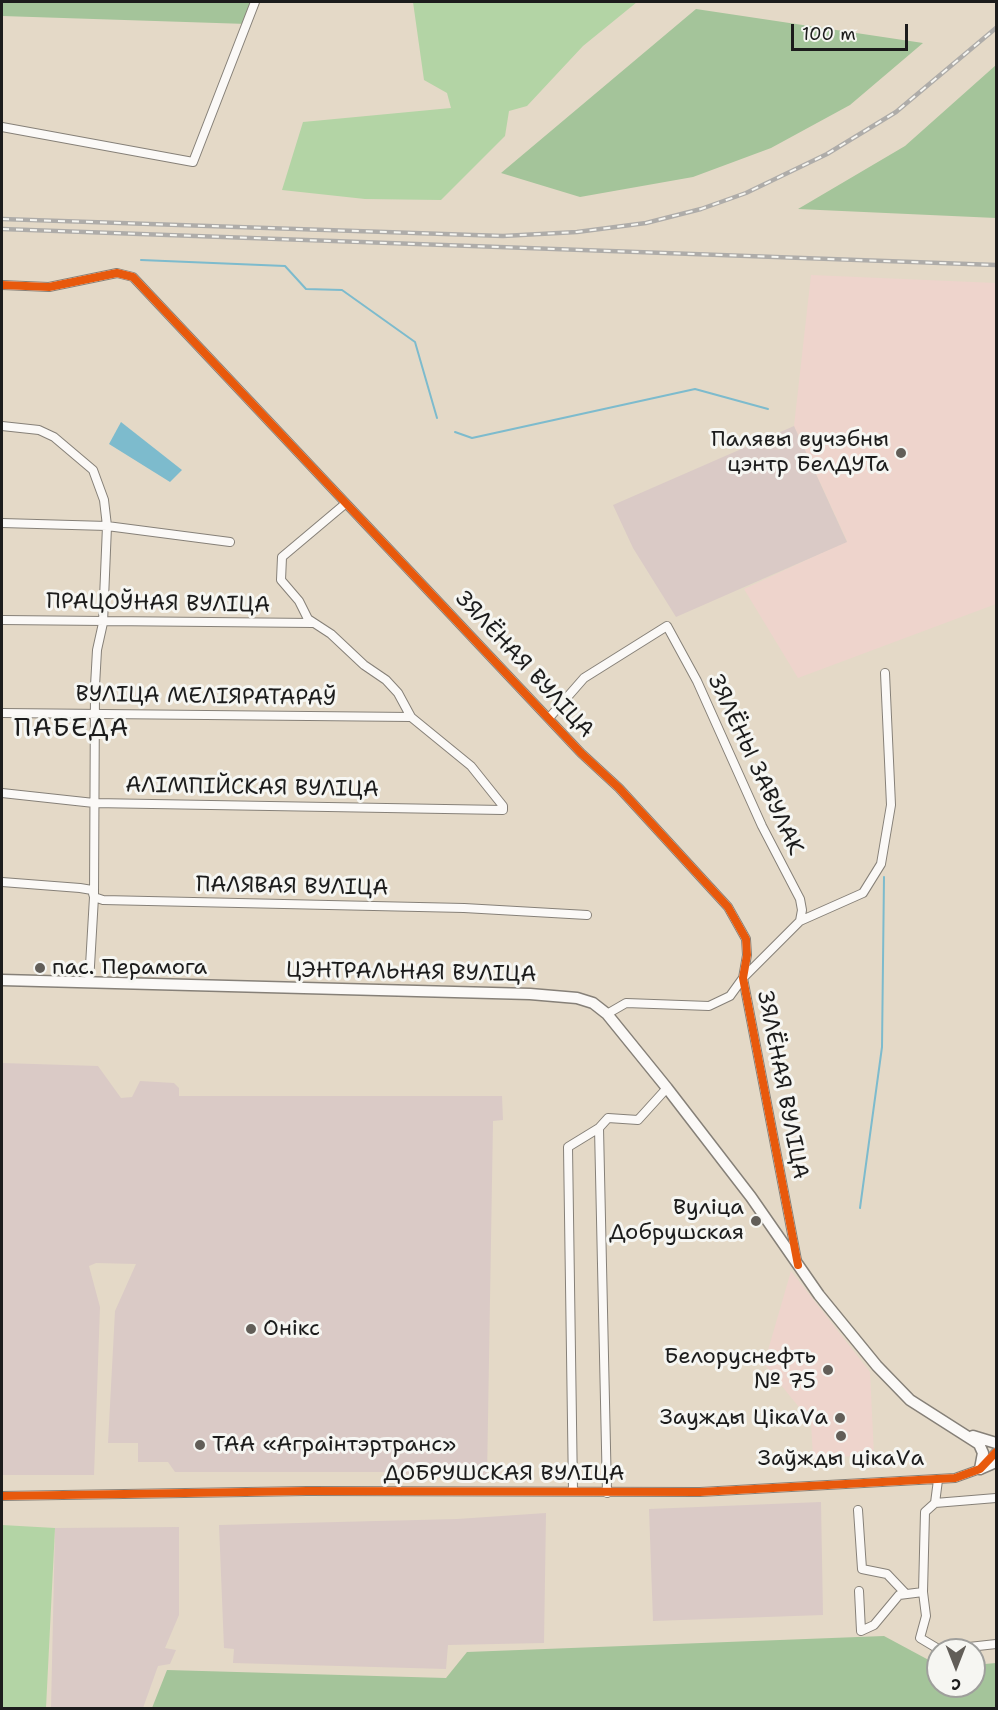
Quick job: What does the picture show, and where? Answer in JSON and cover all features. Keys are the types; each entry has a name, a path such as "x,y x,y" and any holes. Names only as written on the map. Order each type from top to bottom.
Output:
{"main road":[{"name":"ЦЭНТРАЛЬНАЯ ВУЛІЦА","path":"2,980 530,994 577,998 593,1003 607,1014 667,1088 860,1347 897,1388 935,1417 967,1435"},
{"path":"967,1435 996,1443"},
{"path":"967,1435 979,1444 983,1453 980,1469"},
{"path":"980,1469 996,1462"}],"street":[{"path":"2,127 193,162 255,2"},
{"name":"ЗЯЛЁНАЯ ВУЛІЦА","path":"2,285 49,287 117,273 129,275 728,907 746,939 747,955 743,978 798,1265"},
{"path":"2,426 39,430 54,437 81,458 93,470 100,484 107,526 103,623 97,650 94,714 94,897 89,983"},
{"path":"345,504 282,557 281,580 299,601 303,614 331,634 364,665 386,680 398,693 411,717"},
{"path":"2,523 107,526 230,542"},
{"name":"ПРАЦОЎНАЯ ВУЛІЦА","path":"2,620 103,623 313,623"},
{"name":"ЗЯЛЁНАЯ ВУЛІЦА","path":"549,717 584,678 667,626"},
{"name":"ЗЯЛЁНЫ ЗАВУЛАК","path":"667,626 697,681 762,826 800,899 802,910 800,921"},
{"path":"607,1014 626,1003 709,1006 730,996 743,978 800,921 863,893 881,864 891,804 885,673"},
{"name":"ВУЛІЦА МЕЛІЯРАТАРАЎ","path":"2,713 411,717"},
{"name":"АЛІМПІЙСКАЯ ВУЛІЦА","path":"2,793 94,803 503,810 503,806 471,766 411,717"},
{"name":"ПАЛЯВАЯ ВУЛІЦА","path":"2,882 92,890 94,897 103,900 464,908 587,915"},
{"path":"607,1493 599,1128 608,1118 638,1120 667,1088"},
{"name":"ДОБРУШСКАЯ ВУЛІЦА","path":"573,1491 568,1147 599,1128"},
{"name":"ДОБРУШСКАЯ ВУЛІЦА","path":"2,1496 307,1491 700,1492 938,1480 969,1475 980,1469 996,1452"},
{"path":"935,1503 938,1480"},
{"path":"926,1641 920,1638 926,1616 923,1592 925,1512 935,1503 996,1498"},
{"path":"858,1510 862,1569 887,1574 906,1594"},
{"path":"859,1591 861,1631 874,1625 899,1595 923,1592"}],"shaded area":[{"name":"Палявы вучэбны цэнтр БелДУТа","path":"811,275 996,283 996,604 798,678 744,589 847,541 794,426"},
{"path":"794,426 847,542 676,617 633,548 613,505"},
{"path":"2,1063 98,1066 121,1098 132,1097 140,1081 174,1083 179,1088 179,1096 502,1096 503,1120 493,1121 487,1478 381,1472 175,1472 168,1462 138,1462 138,1443 108,1443 115,1311 136,1264 96,1263 89,1266 100,1307 94,1475 2,1475"},
{"path":"791,1271 870,1372 874,1455 813,1458 811,1422 764,1364"},
{"path":"821,1502 823,1615 653,1621 649,1509"},
{"path":"546,1513 544,1643 448,1645 446,1669 233,1663 234,1649 224,1648 219,1525 457,1519"},
{"path":"179,1527 179,1615 165,1648 176,1650 170,1664 158,1666 143,1708 51,1708 55,1528"}],"green space":[{"path":"2,2 255,2 247,24 2,16"},
{"path":"413,2 637,2 583,46 527,106 509,111 505,136 441,200 365,199 282,190 303,122 451,108 447,93 424,80"},
{"path":"696,9 923,43 850,105 771,148 693,177 580,197 501,173"},
{"path":"996,65 996,218 798,209 905,146"},
{"path":"2,1525 55,1528 46,1708 2,1708"},
{"path":"884,1636 926,1659 926,1698 986,1698 986,1664 996,1663 996,1708 152,1708 167,1670 446,1678 467,1652"}],"water":[{"path":"121,422 182,470 170,482 109,444"}],"waterway":[{"path":"141,260 285,266 306,289 342,290 415,342 437,418"},
{"path":"455,432 472,438 695,389 768,409"},
{"path":"860,1208 882,1047 884,877"}],"railway":[{"path":"2,219 503,236 577,232 646,223 701,209 746,193 827,154 896,112 996,28"},
{"path":"2,229 996,265"}],"cycle path":[{"path":"2,285 49,287 117,273 133,277 581,753 619,788 728,907 746,939 747,955 743,978 798,1265"},
{"path":"2,1496 307,1491 700,1492 955,1478 980,1469 996,1452"}],"place":[{"name":"Палявы вучэбны цэнтр БелДУТа","path":"901,453"},
{"name":"пас. Перамога","path":"40,968"},
{"name":"Вуліца Добрушская","path":"756,1221"},
{"name":"Онікс","path":"251,1329"},
{"name":"Белоруснефть № 75","path":"828,1370"},
{"name":"Заужды ЦікаVа","path":"840,1418"},
{"name":"Заўжды цікаVа","path":"841,1436"},
{"name":"ТАА «Аграінтэртранс»","path":"200,1445"}],"district":[{"name":"ПАБЕДА","path":"72,729"}]}
